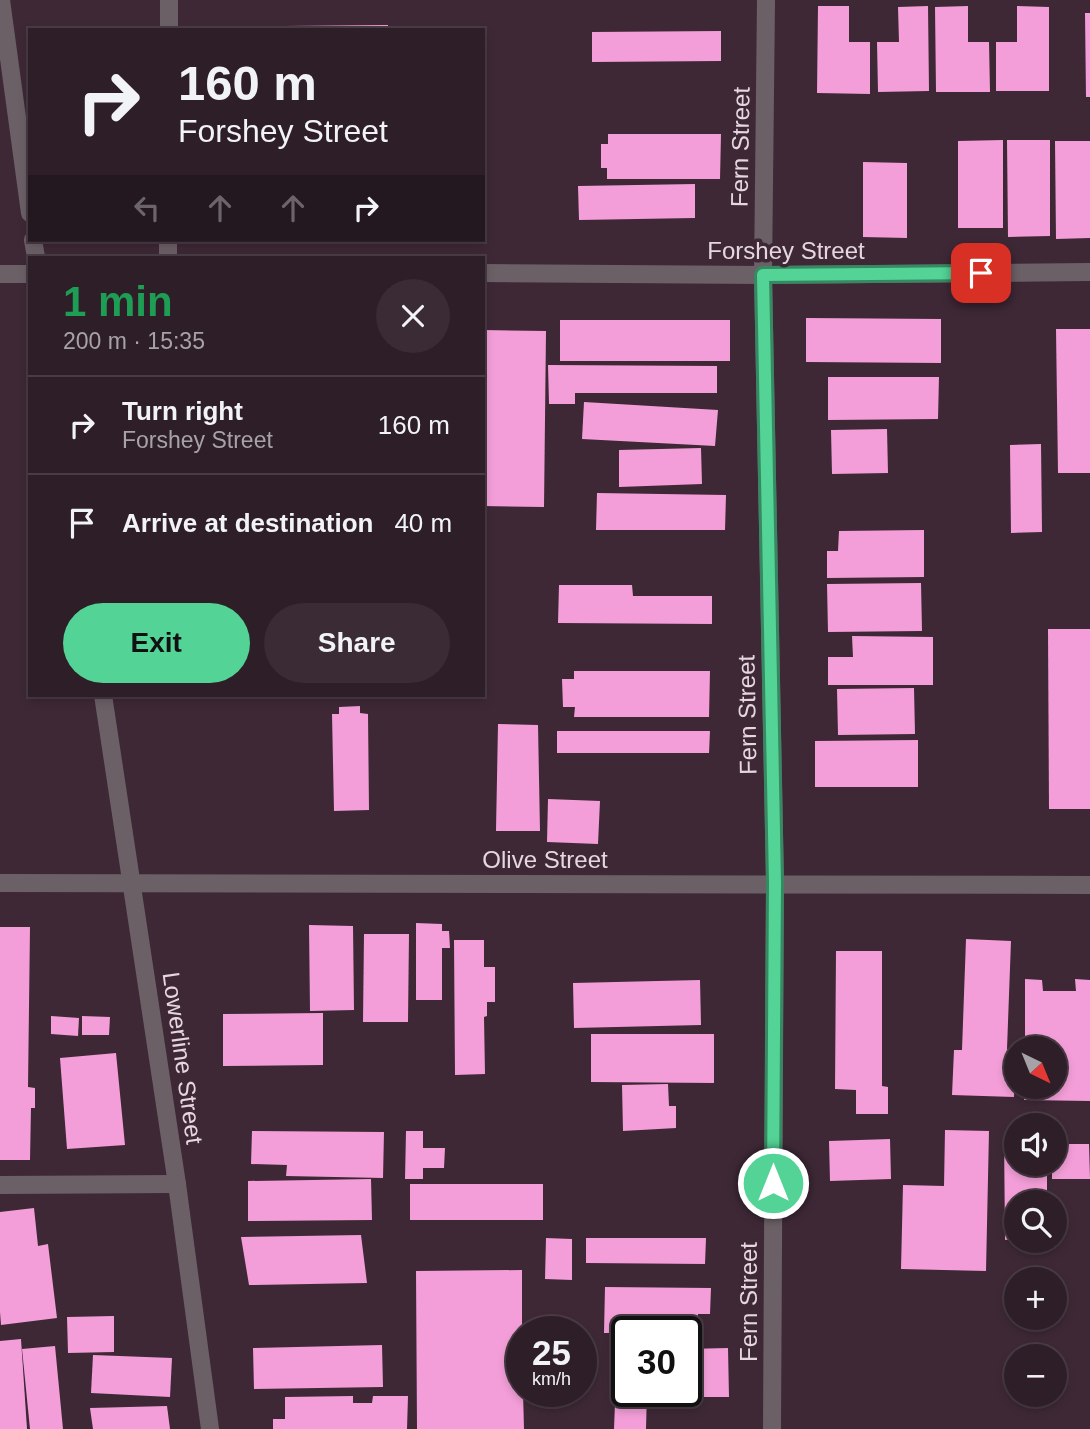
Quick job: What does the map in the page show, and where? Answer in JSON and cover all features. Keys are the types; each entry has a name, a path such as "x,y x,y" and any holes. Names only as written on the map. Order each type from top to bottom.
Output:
{"street":[{"path":"1,0 28,199"},
{"path":"169,0 169,28"},
{"name":"Fern Street","path":"766,0 763,275 775,883 772,1429"},
{"name":"Forshey Street","path":"485,273 763,275 1090,272"},
{"path":"0,274 28,274"},
{"name":"Lowerline Street","path":"103,697 177,1184 210,1429"},
{"name":"Olive Street","path":"0,883 1090,885"},
{"path":"0,1185 177,1184"}],"building":[{"path":"818,6 849,6 849,42 870,42 870,94 817,93"},
{"path":"928,6 929,91 878,92 877,42 899,42 898,7"},
{"path":"968,6 968,42 989,42 990,92 936,92 935,7"},
{"path":"1017,6 1049,7 1049,91 996,91 996,42 1017,42"},
{"path":"1085,13 1090,13 1090,97 1086,97"},
{"path":"388,25 388,28 284,28"},
{"path":"721,31 721,61 592,62 592,32"},
{"path":"608,134 721,134 720,179 607,179 607,168 601,168 601,144 608,144"},
{"path":"1003,140 1003,228 958,228 958,141"},
{"path":"1007,140 1050,140 1050,236 1008,237"},
{"path":"1055,141 1090,141 1090,238 1056,239"},
{"path":"863,162 907,163 907,238 863,237"},
{"path":"695,184 695,218 579,220 578,186"},
{"path":"806,318 941,319 941,363 806,362"},
{"path":"560,320 730,320 730,361 560,361"},
{"path":"1056,329 1090,329 1090,473 1058,473"},
{"path":"485,330 546,331 544,507 485,506"},
{"path":"548,365 717,366 717,393 575,393 575,404 549,404"},
{"path":"828,377 939,377 938,419 828,420"},
{"path":"584,402 718,410 715,446 582,439"},
{"path":"887,429 888,473 832,474 831,430"},
{"path":"1041,444 1042,532 1011,533 1010,445"},
{"path":"701,448 702,484 619,487 619,450"},
{"path":"597,493 726,495 725,530 596,530"},
{"path":"924,530 924,577 827,578 827,551 838,551 839,531"},
{"path":"921,583 922,631 828,632 827,584"},
{"path":"559,585 632,585 633,596 712,596 712,624 558,623"},
{"path":"1048,629 1090,629 1090,809 1049,809"},
{"path":"852,636 933,637 933,685 828,685 828,657 853,657"},
{"path":"574,671 710,671 709,717 574,717 575,707 563,707 562,679 574,679"},
{"path":"914,688 915,734 838,735 837,689"},
{"path":"360,706 360,713 368,714 369,810 334,811 332,714 339,714 339,707"},
{"path":"498,724 538,725 540,831 496,831"},
{"path":"557,731 710,731 709,753 557,753"},
{"path":"918,740 918,787 815,787 815,741"},
{"path":"548,799 600,801 598,844 547,842"},
{"path":"416,923 442,924 442,931 449,931 450,948 442,948 442,1000 416,1000"},
{"path":"309,925 353,926 354,1010 310,1011"},
{"path":"0,927 30,927 28,1087 35,1088 35,1108 31,1108 30,1160 0,1160"},
{"path":"364,934 409,934 408,1022 363,1022"},
{"path":"966,939 1011,941 1007,1036 1004,1036 1004,1097 952,1095 954,1050 962,1050"},
{"path":"454,940 484,940 484,967 495,967 495,1002 487,1002 487,1016 484,1017 485,1074 455,1075"},
{"path":"836,951 882,951 882,1086 888,1087 888,1114 856,1114 856,1090 835,1089"},
{"path":"1025,979 1042,980 1043,991 1076,991 1075,979 1090,980 1090,1101 1024,1100 1068,1099 1068,1036 1025,1036"},
{"path":"700,980 701,1025 574,1028 573,983"},
{"path":"323,1013 323,1065 223,1066 223,1014"},
{"path":"51,1016 79,1018 78,1036 51,1034"},
{"path":"82,1016 110,1017 109,1035 82,1035"},
{"path":"591,1034 714,1034 714,1083 591,1082"},
{"path":"116,1053 125,1145 67,1149 60,1058"},
{"path":"668,1084 669,1106 676,1106 676,1128 623,1131 622,1085"},
{"path":"945,1130 989,1131 986,1271 901,1269 903,1185 944,1186"},
{"path":"252,1131 384,1132 383,1178 286,1176 287,1165 251,1164"},
{"path":"406,1131 423,1131 423,1148 445,1148 444,1168 423,1168 423,1179 405,1179"},
{"path":"890,1139 891,1179 830,1181 829,1141"},
{"path":"1067,1144 1089,1144 1090,1179 1052,1179 1052,1176 1067,1176"},
{"path":"1004,1176 1047,1176 1047,1190 1005,1190"},
{"path":"371,1179 372,1220 248,1221 248,1181"},
{"path":"410,1184 543,1184 543,1220 410,1220"},
{"path":"34,1208 38,1246 48,1244 57,1318 1,1325 0,1212"},
{"path":"361,1235 367,1283 249,1285 241,1237"},
{"path":"546,1238 572,1239 572,1280 545,1279"},
{"path":"586,1238 706,1238 705,1264 586,1263"},
{"path":"522,1270 522,1316 506,1316 506,1407 523,1407 524,1429 417,1429 416,1271"},
{"path":"605,1287 711,1288 710,1314 611,1316 611,1333 604,1333"},
{"path":"114,1316 114,1352 68,1353 67,1317"},
{"path":"21,1339 27,1429 0,1429 0,1341"},
{"path":"382,1345 383,1387 254,1389 253,1348"},
{"path":"55,1346 63,1429 30,1429 22,1349"},
{"path":"728,1348 729,1397 702,1397 702,1349"},
{"path":"93,1355 172,1358 170,1397 91,1393"},
{"path":"353,1396 353,1403 372,1403 373,1396 408,1396 407,1429 273,1429 273,1419 285,1419 285,1397"},
{"path":"167,1406 170,1429 93,1429 90,1408"},
{"path":"615,1407 647,1407 646,1429 614,1429"}],"route":[{"path":"773,1183 775,883 763,275 981,273"}]}
